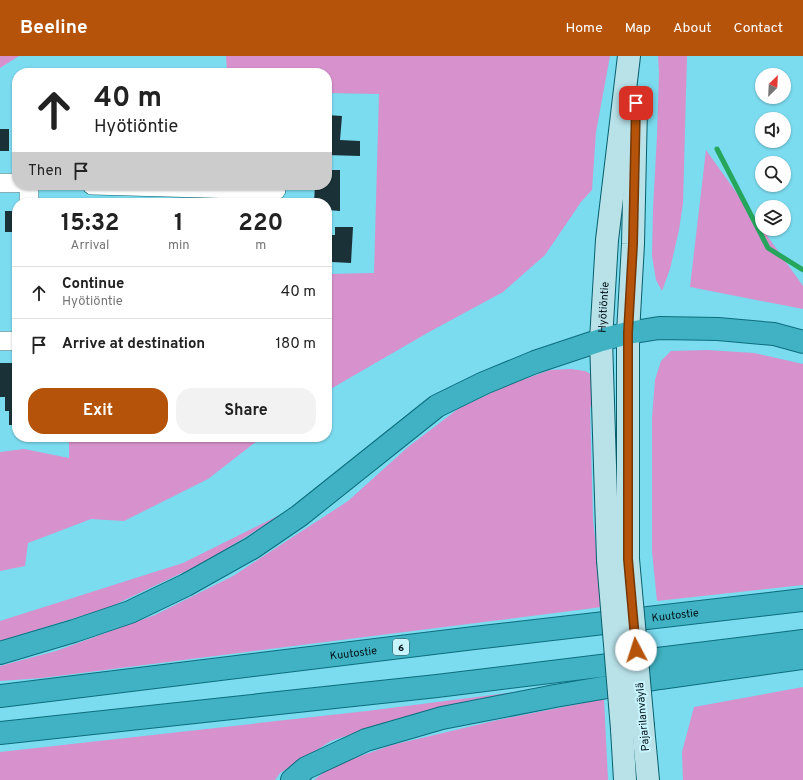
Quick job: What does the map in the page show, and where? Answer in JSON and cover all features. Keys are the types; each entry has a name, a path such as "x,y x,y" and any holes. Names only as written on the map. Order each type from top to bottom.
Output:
{"highway":[{"path":"0,653 74,632 130,612 186,585 252,548 299,516 437,406 484,383 534,362 601,340 628,333 659,328 718,329 774,334 803,342"},
{"name":"Kuutostie","path":"0,696 474,638 803,600"},
{"path":"0,733 437,686 803,641"},
{"path":"292,780 306,768 366,740 442,718 555,696 660,678 803,658"}],"main road":[{"name":"Hyötiöntie","path":"618,560 601,340 607,240 629,56"},
{"path":"618,560 633,244 637,56"},
{"name":"Pajarilanväylä","path":"618,560 633,728 648,780"},
{"name":"Pajarilanväylä","path":"625,780 633,728"}],"street":[{"path":"0,182 12,183"},
{"path":"0,341 12,341"}],"shaded area":[{"path":"0,56 19,56 0,68"},
{"path":"226,56 610,56 596,132 592,190 581,202 545,255 503,292 429,332 332,388 332,274 374,273 379,94 332,93 332,68 227,68"},
{"path":"658,56 687,56 683,203 679,230 670,269 662,291 656,280 652,256 659,73"},
{"path":"706,150 755,219 755,236 767,236 803,286 803,309 690,287"},
{"path":"707,350 754,353 803,364 803,585 657,601 652,551 652,418 655,380 661,361 671,351"},
{"path":"571,369 585,371 594,376 594,394 590,409 593,519 602,607 42,678 0,681 0,666 56,651 155,615 233,576 348,501 408,447 458,409 508,385 550,370"},
{"path":"69,442 256,442 208,479 124,521 91,519 28,543 25,566 0,571 0,452 24,449 69,458"},
{"path":"288,511 203,563 110,607 0,641 0,621 183,563"},
{"path":"803,687 803,780 683,780 682,752 694,707"},
{"path":"523,691 388,722 331,741 280,773 275,780 0,780 0,752 367,711"},
{"path":"604,699 608,780 314,780 332,766 392,745 498,720"}],"building":[{"path":"332,115 342,116 340,140 360,141 360,156 332,155"},
{"path":"0,129 9,129 9,151 0,151"},
{"path":"332,170 340,170 340,211 332,210 332,198 314,198 315,190 332,190"},
{"path":"5,211 12,211 12,232 5,232"},
{"path":"335,227 353,227 351,263 332,262 332,235 335,235"},
{"path":"0,363 12,363 12,425 9,425 9,411 5,411 5,397 0,397"}],"waterway":[{"path":"717,149 768,248 803,270"}],"route":[{"path":"636,103 633,244 628,333 628,559 636,650"}]}
